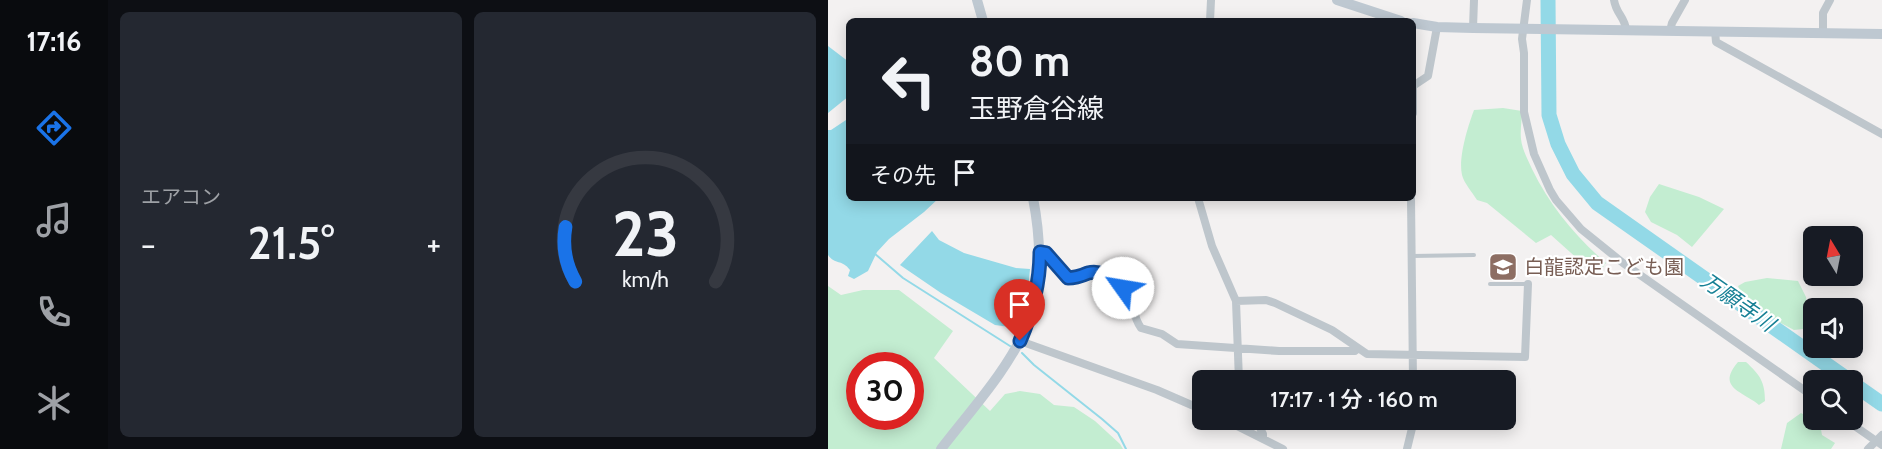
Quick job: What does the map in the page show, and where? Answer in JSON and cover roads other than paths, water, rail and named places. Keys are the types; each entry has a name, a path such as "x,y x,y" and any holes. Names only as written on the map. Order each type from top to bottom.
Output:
{"main road":[{"path":"977,0 982,18"},
{"path":"1337,0 1391,18"},
{"path":"1416,24 1437,27 1473,28 1882,33"},
{"path":"941,449 999,373 1020,341 1028,322 1036,289 1040,252 1033,201"}],"street":[{"path":"1210,18 1211,0"},
{"path":"1371,12 1372,0"},
{"path":"1473,28 1474,0"},
{"path":"1527,0 1523,93 1527,128 1534,154 1556,200 1581,229 1623,263 1803,389"},
{"path":"1614,0 1616,10 1625,22 1626,30"},
{"path":"1670,31 1672,22 1685,0"},
{"path":"1823,33 1823,13 1830,0"},
{"path":"1416,84 1428,76 1437,27"},
{"path":"1715,31 1716,42 1882,134"},
{"path":"1199,201 1212,246 1236,301 1238,370"},
{"path":"1411,201 1413,370"},
{"path":"1040,252 1046,253 1068,278 1099,272 1122,287 1131,298 1132,310 1141,328 1162,334 1177,344 1324,352 1355,351 1357,349"},
{"path":"1236,301 1266,300 1275,303 1332,330 1366,354 1525,357 1528,284"},
{"path":"1020,341 1157,390 1192,405"},
{"path":"1246,430 1279,448"},
{"path":"1261,430 1263,438"},
{"path":"1407,449 1412,430"},
{"path":"1863,430 1880,440 1868,449"}],"lane":[{"path":"1411,256 1474,255"},
{"path":"1490,284 1528,284"}],"water":[{"path":"828,46 846,60 846,98 828,113"},
{"path":"846,120 846,201 936,201 889,239 877,252 868,271 854,279 848,276 850,270 847,267 828,255 828,130"},
{"path":"932,231 939,240 964,253 1016,268 1030,269 1027,301 1017,328 995,325 900,265"}],"waterway":[{"name":"万願寺川","path":"1548,0 1549,115 1558,144 1573,174 1597,203 1834,370"},
{"path":"874,253 903,278 1010,346"},
{"path":"1022,353 1118,433 1126,449"},
{"name":"万願寺川","path":"1863,391 1882,404"}],"place":[{"name":"白龍認定こども園","path":"1503,267"}]}
